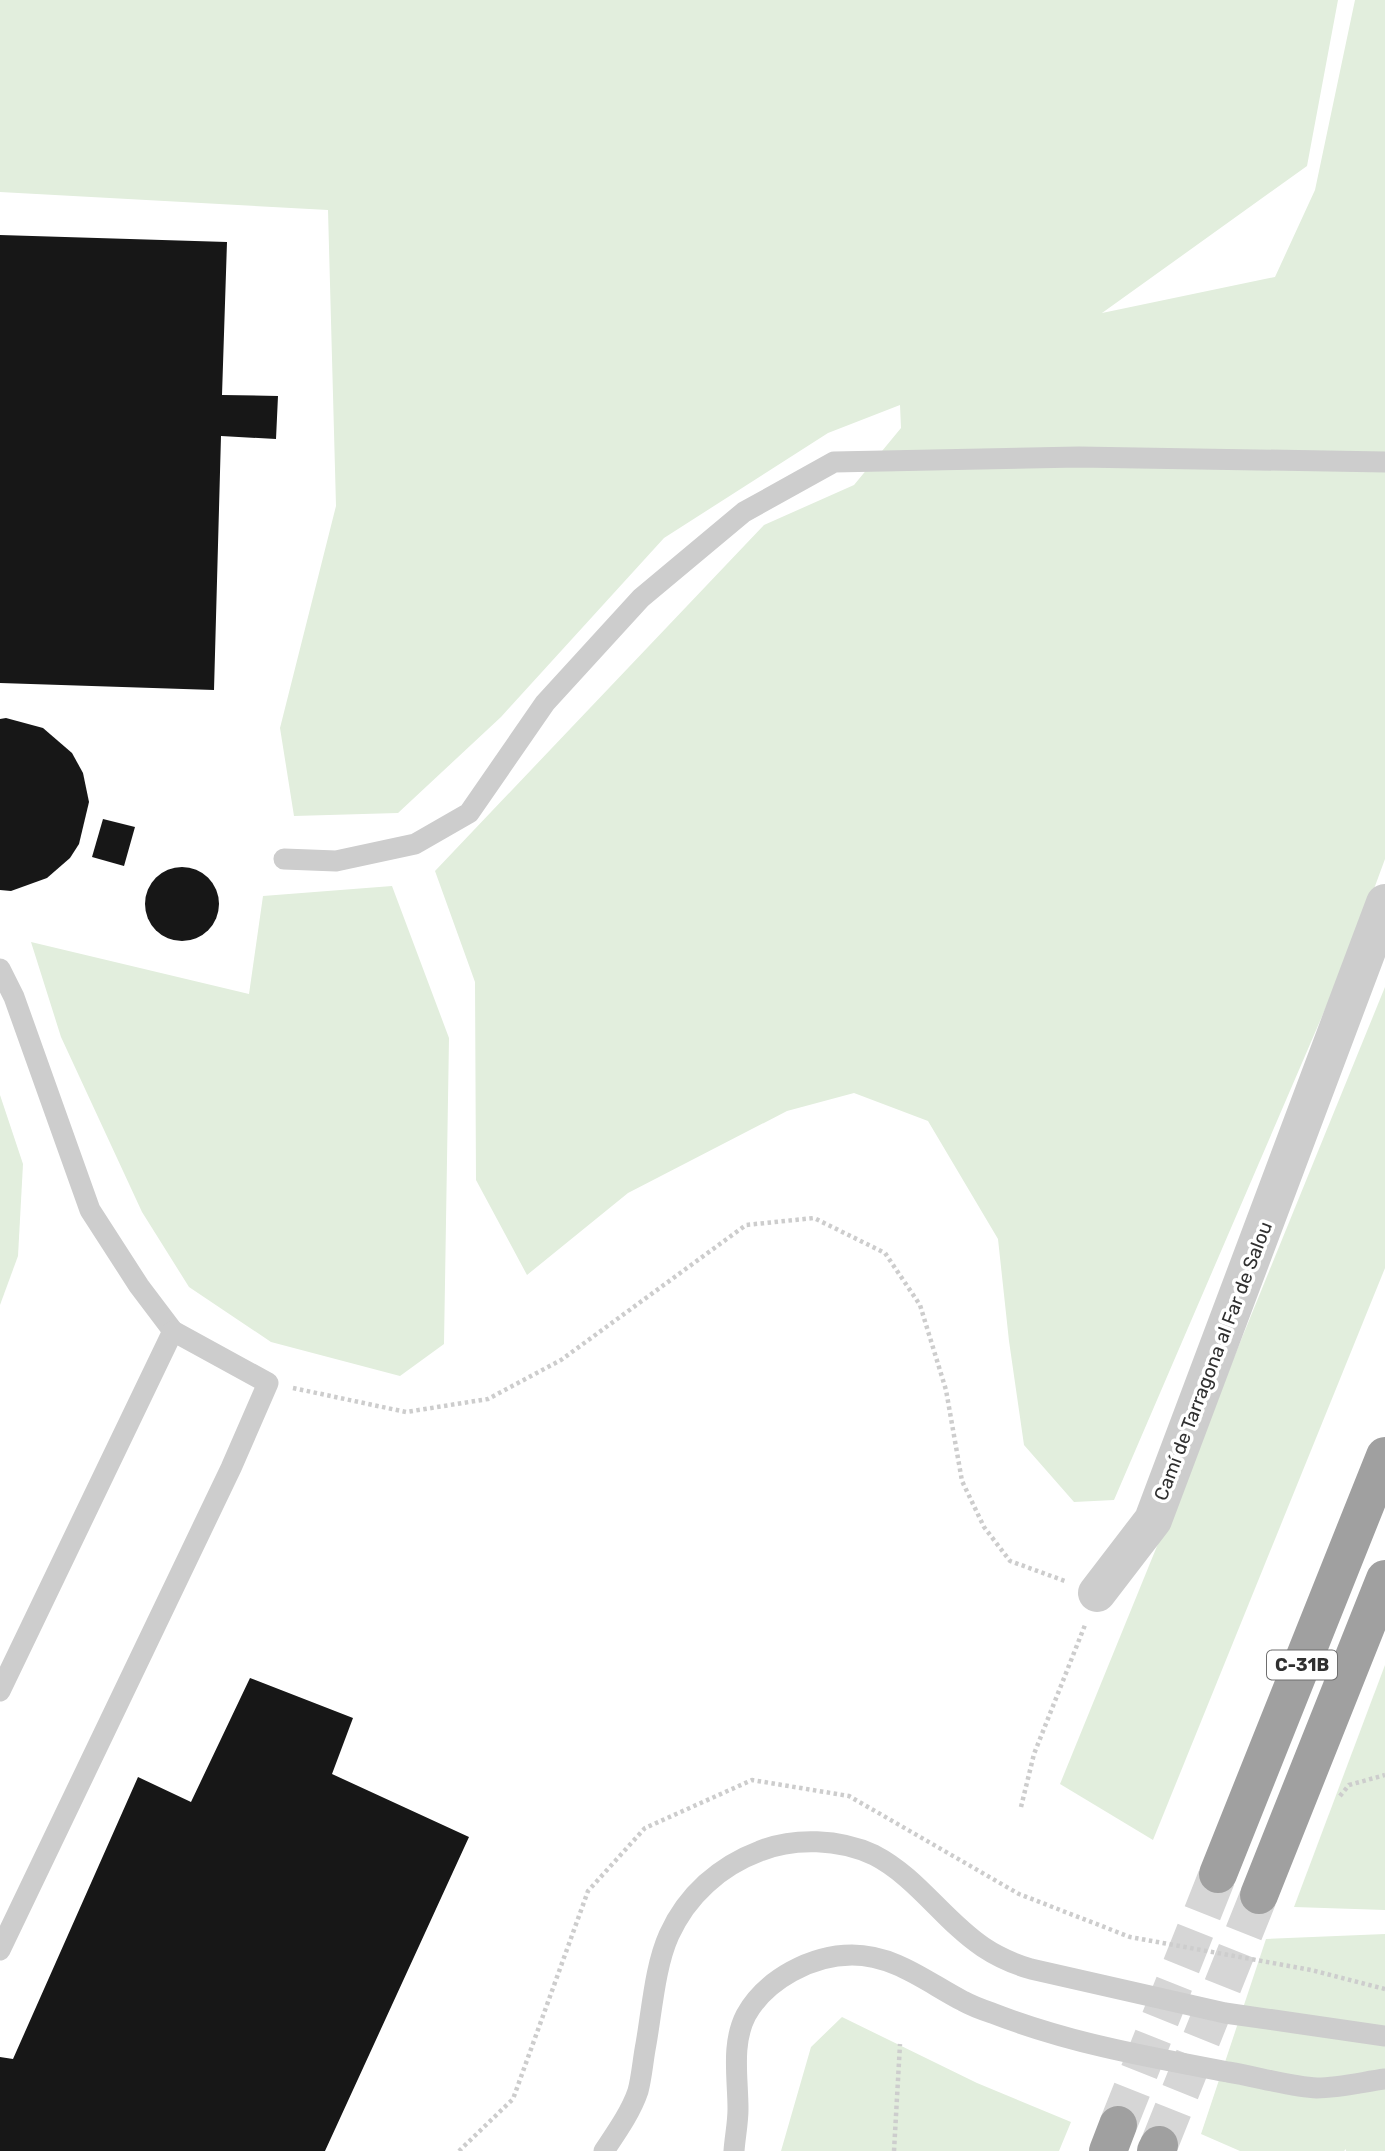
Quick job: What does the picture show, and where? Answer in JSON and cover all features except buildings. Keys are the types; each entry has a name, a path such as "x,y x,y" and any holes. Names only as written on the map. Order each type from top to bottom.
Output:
{"highway":[{"name":"C-31B","path":"1218,1874 1385,1456"},
{"name":"C-31B","path":"1259,1895 1385,1579"}],"street":[{"name":"Camí de Tarragona al Far de Salou","path":"1097,1593 1153,1520 1385,902"}],"lane":[{"path":"284,859 336,861 415,844 469,813 545,703 641,598 744,512 834,462 1079,457 1385,462"},
{"path":"0,969 14,997 90,1210 139,1286 173,1331 268,1383 231,1468 0,1950"},
{"path":"0,1691 173,1331"},
{"path":"604,2151 624,2120 638,2091 661,1958 668,1935 681,1913 707,1881 736,1860 772,1846 802,1842 835,1844 873,1855 909,1879 982,1946 1007,1961 1031,1969 1225,2013 1385,2036"},
{"path":"734,2151 738,2110 738,2041 746,2015 764,1993 785,1975 813,1961 830,1957 853,1955 889,1961 922,1976 965,2003 1015,2022 1107,2049 1317,2088 1385,2079"}],"path":[{"path":"268,1383 406,1412 488,1399 561,1360 746,1225 814,1218 886,1253 920,1305 946,1390 962,1481 984,1527 1010,1561 1097,1593 1034,1754 1021,1807"},
{"path":"459,2151 513,2099 588,1891 645,1828 752,1780 849,1796 1019,1894 1130,1937 1311,1970 1385,1989"},
{"path":"894,2151 900,2044"}],"green space":[{"path":"0,0 1338,0 1307,166 1102,313 1275,277 1315,190 1355,0 1385,0 1385,859 1357,935 1114,1500 1074,1502 1024,1445 998,1239 928,1121 854,1093 787,1111 628,1193 527,1275 476,1180 475,982 435,871 764,525 854,485 901,428 900,405 828,433 664,538 501,717 398,813 294,816 280,728 336,506 328,210 0,192"},
{"path":"392,886 449,1038 444,1344 400,1376 271,1342 189,1287 142,1212 61,1037 31,942 249,994 263,896"},
{"path":"1385,987 1385,1268 1153,1840 1060,1784"},
{"path":"0,1095 23,1164 18,1256 0,1305"},
{"path":"1385,1665 1385,1910 1294,1907"},
{"path":"1385,1934 1385,2151 1240,2151 1201,2134 1266,1939"},
{"path":"842,2017 977,2083 1071,2122 1059,2151 781,2151 811,2047"}],"tunnel":[{"path":"1118,2125 1218,1874"},
{"path":"1159,2145 1259,1895"}]}
